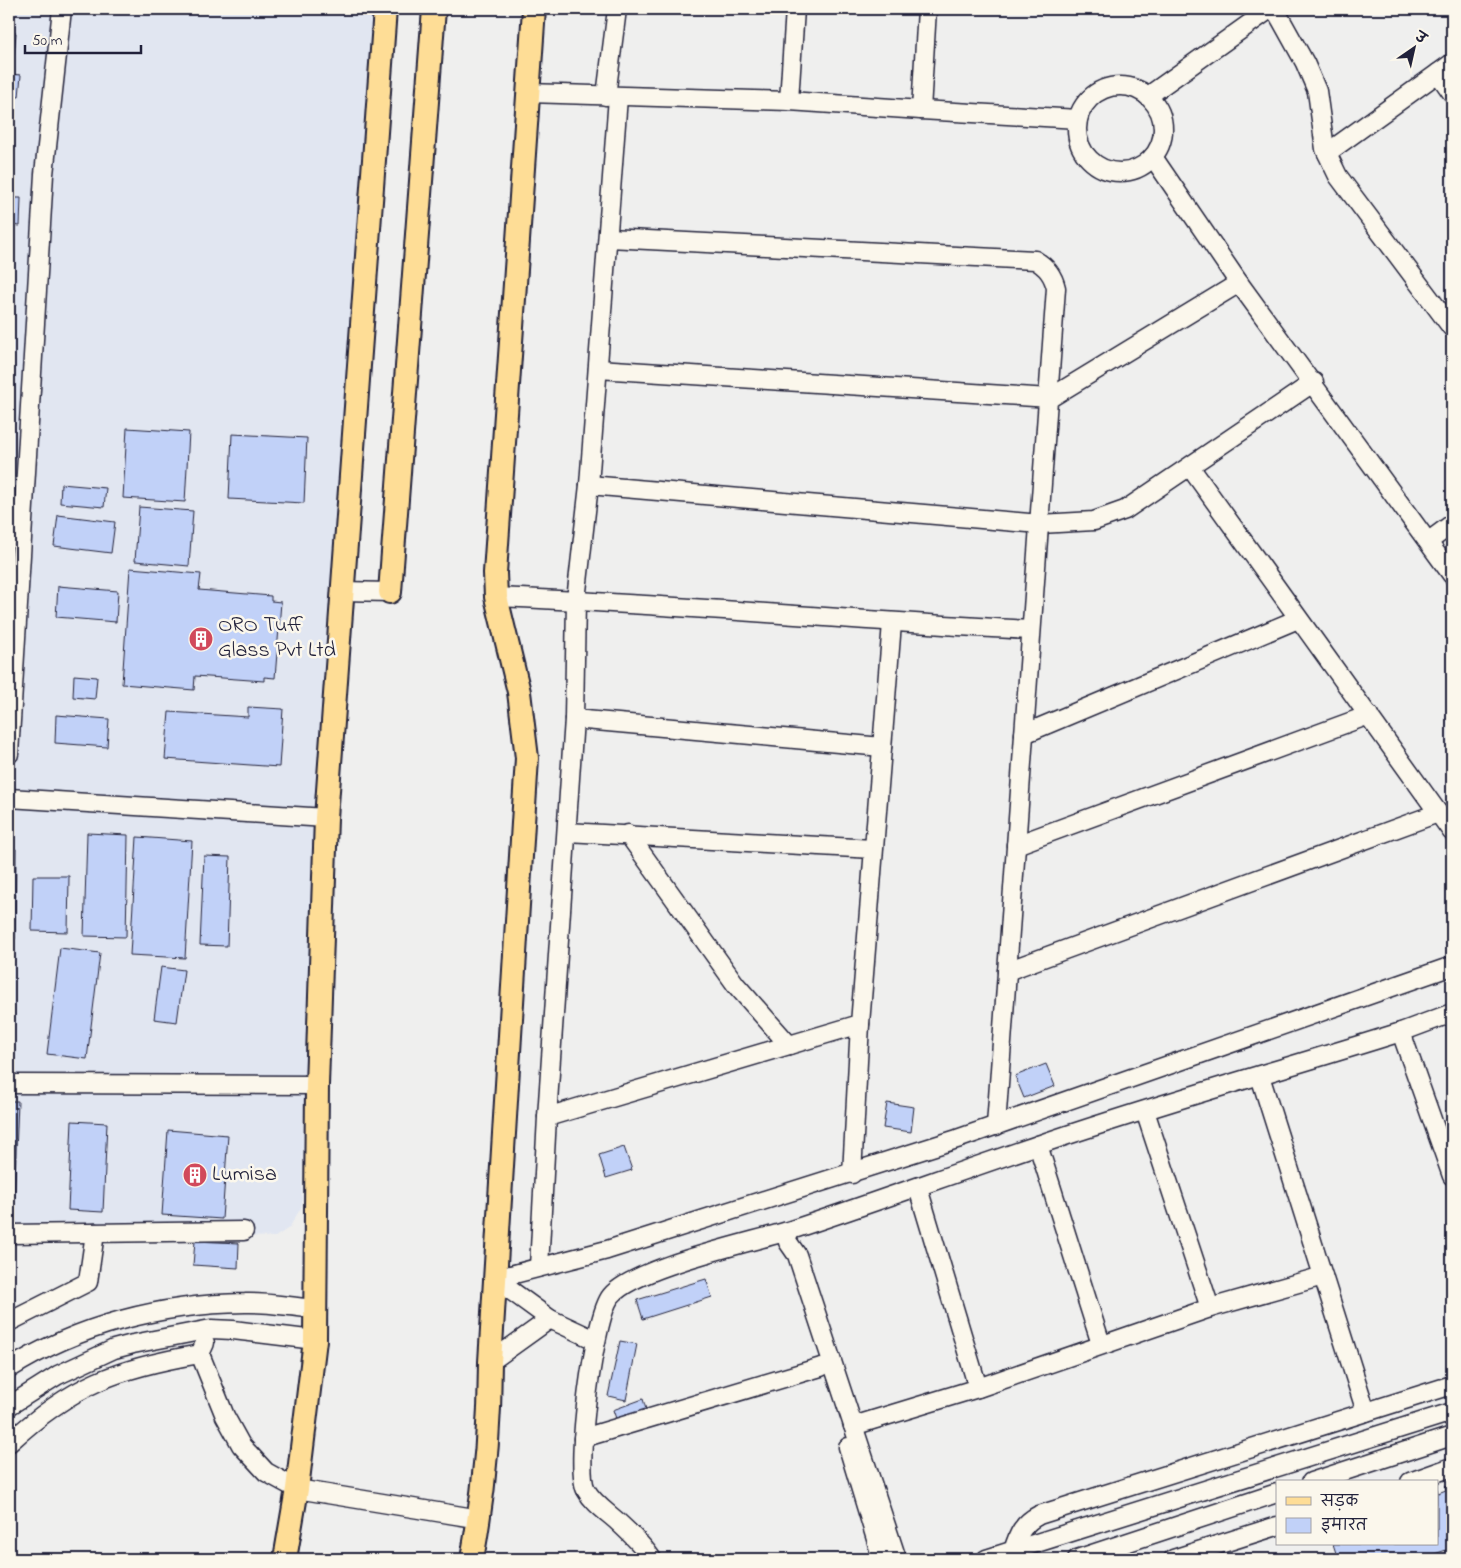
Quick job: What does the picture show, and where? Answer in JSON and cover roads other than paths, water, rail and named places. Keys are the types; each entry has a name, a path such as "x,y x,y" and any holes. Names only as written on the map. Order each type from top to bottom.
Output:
{"main road":[{"path":"285,1559 297,1489 317,1309 317,1085 326,818 385,9"},
{"path":"390,592 434,9"},
{"path":"472,1559 480,1519 489,1421 490,1362 527,758 519,692 496,597 496,563 534,9"}],"street":[{"path":"9,754 44,174 62,9"},
{"path":"539,1267 547,1117 574,719 576,600 589,485 609,238 612,97 617,9"},
{"path":"789,101 795,9"},
{"path":"921,110 926,9"},
{"path":"1148,96 1270,9"},
{"path":"1275,9 1305,63 1316,91 1327,154 1338,176 1452,328"},
{"path":"1327,154 1445,68 1452,93"},
{"path":"1115,86 1132,88 1148,96 1158,109 1163,125 1161,142 1153,157 1141,167 1125,172 1109,171 1094,163 1083,151 1077,136 1078,119 1085,103 1098,92 1115,86"},
{"path":"528,93 789,101 1078,119"},
{"path":"1153,157 1240,282 1452,574"},
{"path":"609,238 1036,260 1046,266 1054,278 1056,288 1050,398 1031,630 996,1126"},
{"path":"598,369 1050,398 1240,282"},
{"path":"589,485 1040,524 1094,521 1108,518 1125,510 1314,382"},
{"path":"1190,467 1452,832"},
{"path":"1429,541 1452,524"},
{"path":"342,591 390,592"},
{"path":"496,597 576,600 892,623 1031,630"},
{"path":"1024,734 1298,619"},
{"path":"852,1174 860,1024 892,623"},
{"path":"1016,845 1369,715"},
{"path":"574,719 882,747"},
{"path":"9,798 326,818"},
{"path":"1007,971 1438,813"},
{"path":"567,832 628,834 874,850"},
{"path":"628,834 736,985 789,1045"},
{"path":"495,1279 607,1250 852,1174 996,1126 1452,966"},
{"path":"652,1559 632,1535 591,1498 584,1487 583,1438 595,1340 601,1315 608,1298 620,1286 655,1271 787,1237 1038,1145 1401,1032 1452,1013"},
{"path":"547,1117 860,1024"},
{"path":"1401,1032 1452,1176"},
{"path":"1260,1076 1366,1412"},
{"path":"9,1084 317,1085"},
{"path":"1145,1111 1210,1308"},
{"path":"1038,1145 1100,1344"},
{"path":"918,1188 978,1388"},
{"path":"9,1234 244,1231"},
{"path":"9,1322 88,1282 95,1233"},
{"path":"787,1237 787,1259 882,1559"},
{"path":"787,1237 797,1255 897,1559"},
{"path":"853,1426 978,1388 1100,1344 1210,1308 1323,1276"},
{"path":"495,1279 550,1319 595,1340"},
{"path":"9,1369 34,1353 59,1341 135,1315 214,1304 246,1302 317,1309"},
{"path":"214,1304 212,1329 200,1354 225,1416 241,1445 266,1472 297,1489 480,1519"},
{"path":"490,1362 550,1319"},
{"path":"9,1406 58,1375 114,1350 212,1329 241,1330 315,1340"},
{"path":"9,1443 35,1419 101,1378 156,1361 200,1354"},
{"path":"583,1438 821,1367"},
{"path":"1013,1551 1018,1536 1024,1527 1039,1515 1452,1385"},
{"path":"986,1559 1452,1412"},
{"path":"1317,1480 1452,1436"},
{"path":"1416,1480 1452,1468"},
{"path":"1077,1559 1276,1493"},
{"path":"1173,1559 1276,1526"}],"place":[{"name":"ORO Tuff Glass Pvt Ltd","path":"201,639"},
{"name":"Lumisa","path":"195,1175"}]}
